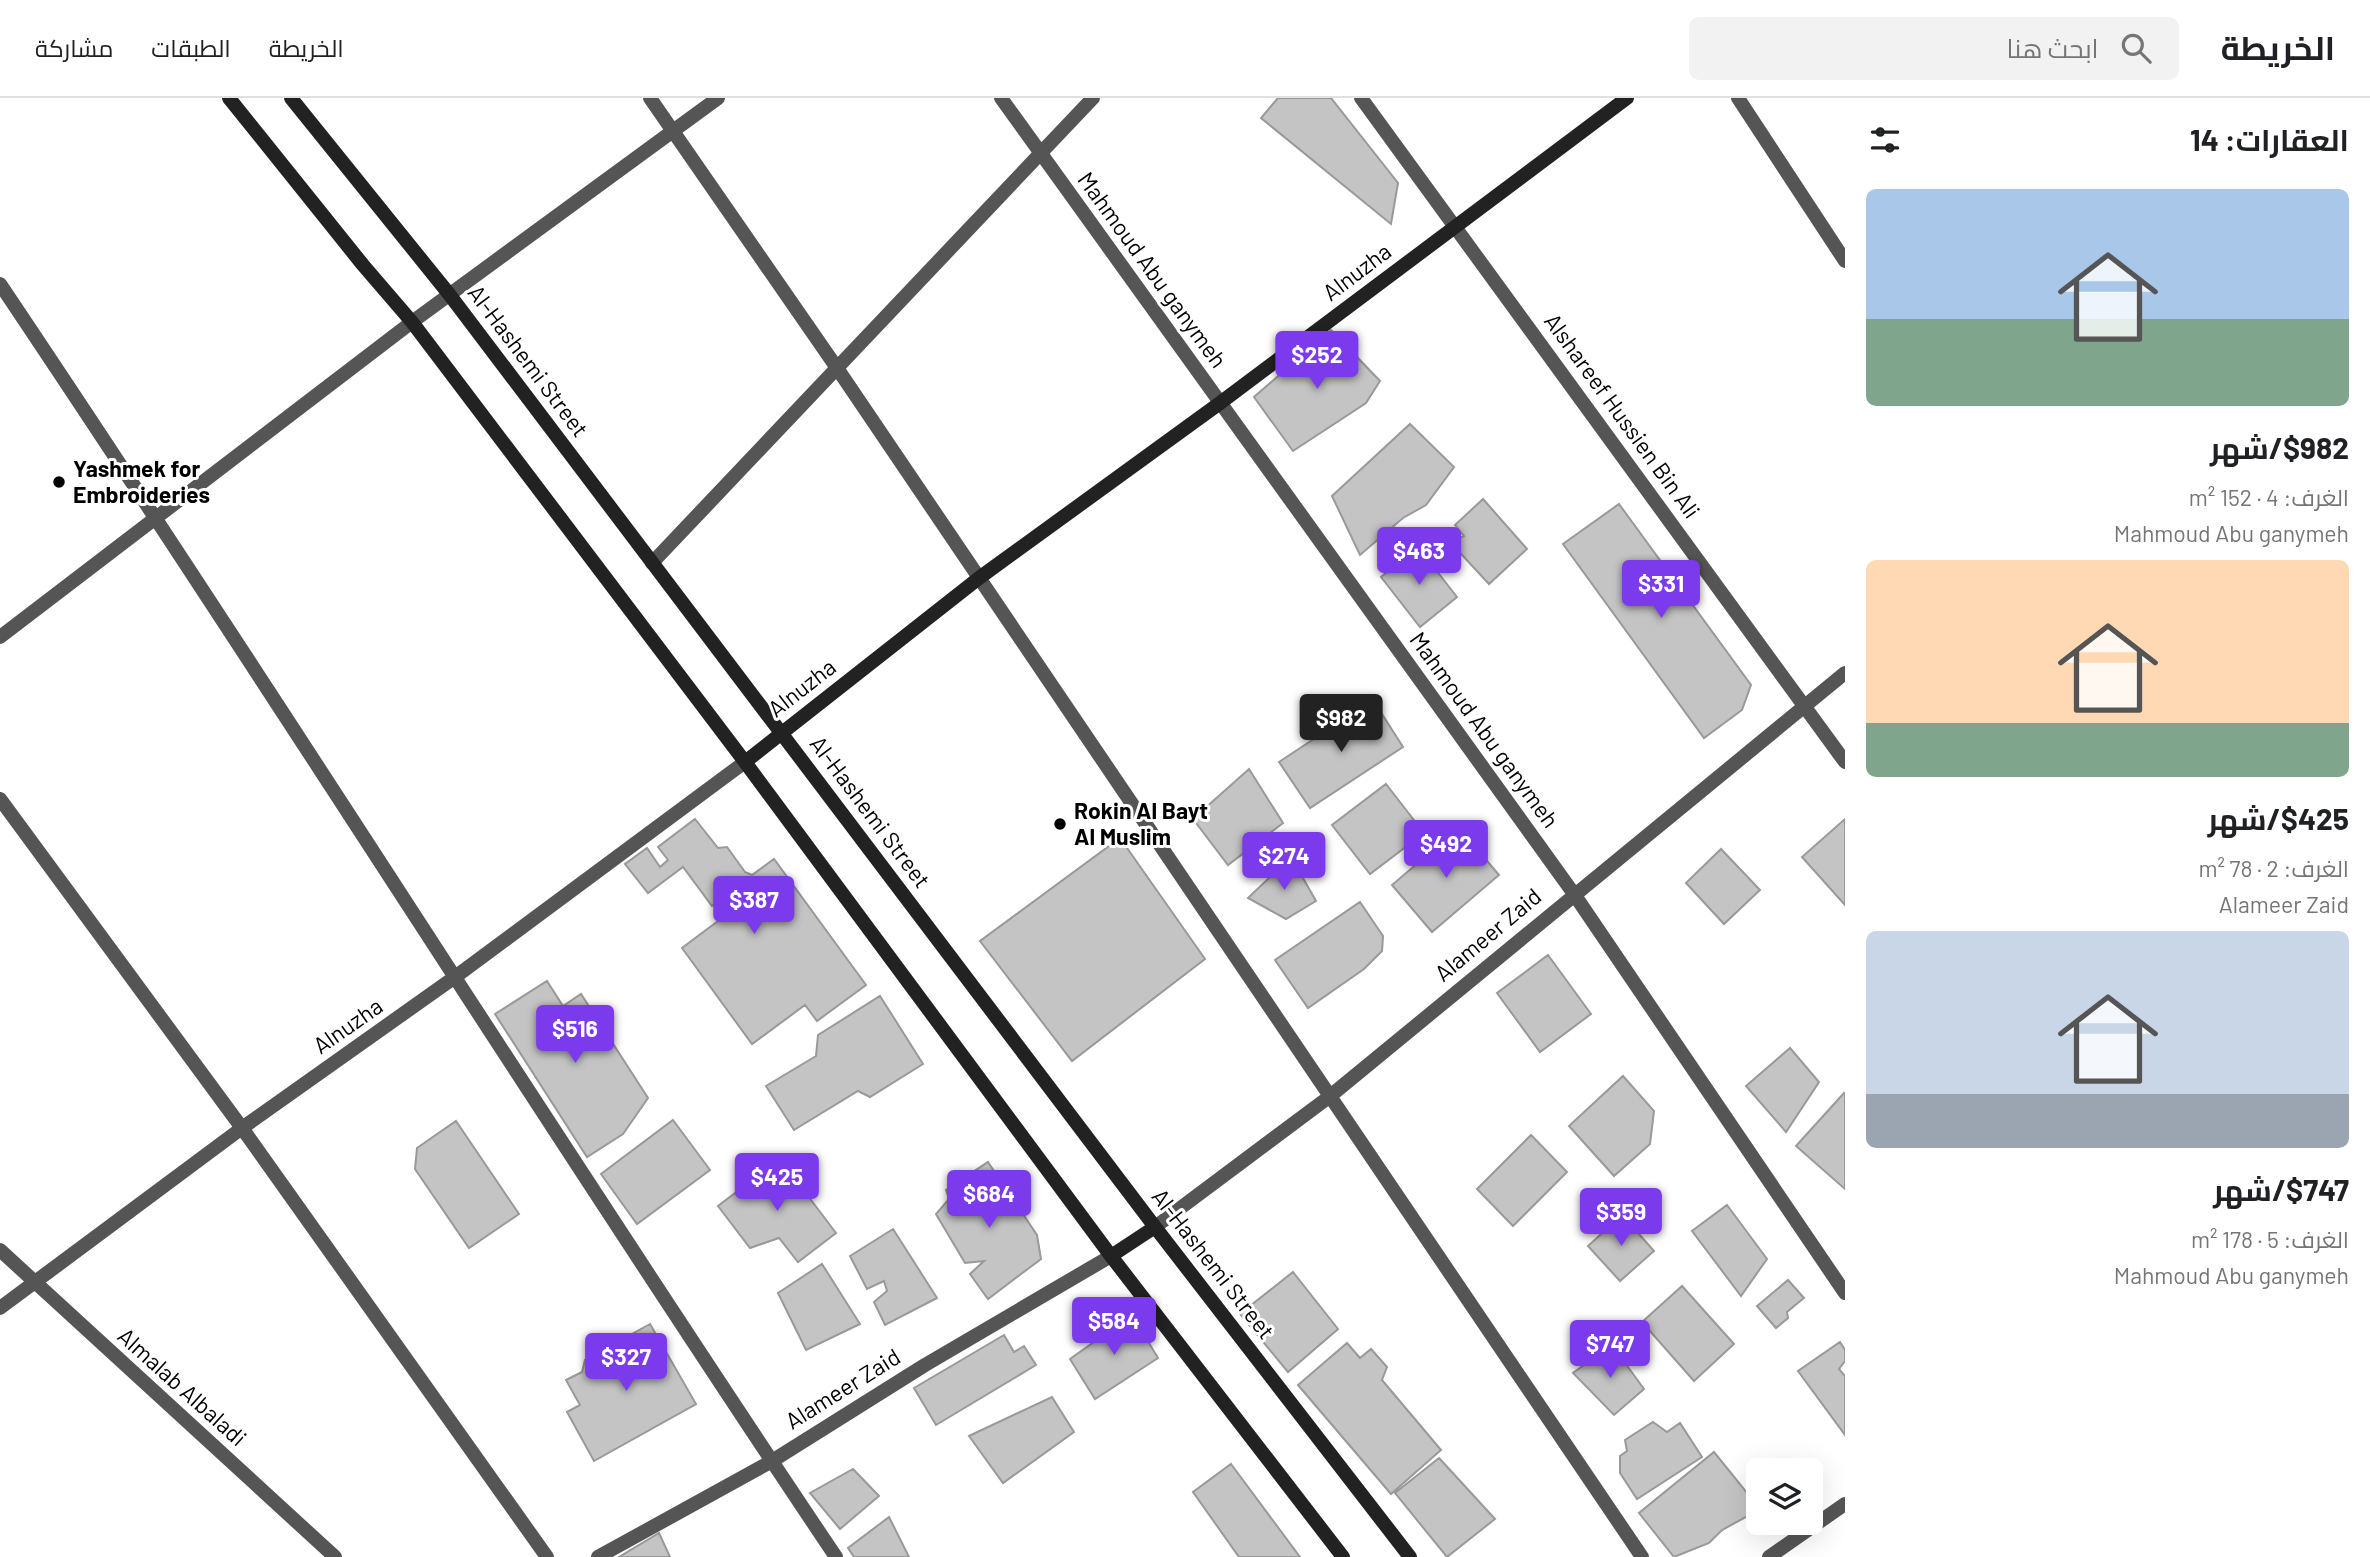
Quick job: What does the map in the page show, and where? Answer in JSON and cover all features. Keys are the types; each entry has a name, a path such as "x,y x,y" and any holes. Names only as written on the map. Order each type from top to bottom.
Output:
{"main road":[{"path":"229,98 412,322 745,762 1111,1256 1343,1557"},
{"name":"Al-Hashemi Street","path":"291,98 449,294 1155,1227 1410,1557"},
{"name":"Alnuzha","path":"745,762 979,578 1220,403 1627,98"},
{"path":"1111,1256 1155,1227"}],"street":[{"path":"650,98 837,368 1642,1557"},
{"path":"0,636 449,294 718,98"},
{"name":"Mahmoud Abu ganymeh","path":"1001,98 1574,894 1845,1293"},
{"path":"652,563 1093,98"},
{"name":"Alshareef Hussien Bin Ali","path":"1361,98 1845,762"},
{"path":"1738,98 1845,261"},
{"path":"0,284 157,517 836,1557"},
{"name":"Alameer Zaid","path":"1155,1227 1329,1097 1845,673"},
{"name":"Alnuzha","path":"0,1308 242,1128 455,977 745,762"},
{"path":"0,799 242,1128 547,1557"},
{"name":"Almalab Albaladi","path":"0,1250 335,1557"},
{"name":"Alameer Zaid","path":"597,1557 772,1461 925,1365 1111,1256"},
{"path":"1769,1557 1845,1504"}],"building":[{"path":"1278,98 1331,98 1398,183 1391,224 1261,118"},
{"path":"1331,330 1380,381 1366,403 1293,451 1254,397"},
{"path":"1410,424 1454,467 1426,505 1403,518 1360,555 1332,496"},
{"path":"1483,499 1527,549 1489,584 1450,542 1464,536 1455,525"},
{"path":"1619,504 1751,685 1742,710 1704,738 1563,544"},
{"path":"1418,547 1457,597 1420,627 1381,577"},
{"path":"1373,700 1403,747 1310,808 1279,762"},
{"path":"1249,769 1283,823 1228,865 1193,819"},
{"path":"1386,784 1424,833 1370,874 1332,825"},
{"path":"695,819 718,848 727,847 745,872 752,875 774,859 866,985 817,1021 805,1005 752,1044 682,948 722,918 722,898 712,906 683,867 648,893 625,864 647,848 660,867 668,860 658,847"},
{"path":"1845,819 1845,905 1802,857"},
{"path":"1459,828 1499,875 1432,932 1392,885"},
{"path":"1120,838 1205,959 1072,1061 980,941"},
{"path":"1721,849 1760,890 1724,924 1686,883"},
{"path":"1291,857 1316,901 1286,919 1248,898"},
{"path":"1360,902 1383,936 1382,951 1364,969 1308,1008 1275,960"},
{"path":"1548,955 1591,1014 1540,1052 1497,993"},
{"path":"547,981 563,1006 581,994 648,1098 623,1134 587,1157 495,1014"},
{"path":"880,996 923,1064 870,1097 858,1091 794,1130 766,1086 816,1056 818,1035"},
{"path":"1790,1048 1819,1082 1786,1132 1746,1086"},
{"path":"1623,1076 1654,1111 1650,1144 1614,1176 1569,1126"},
{"path":"1845,1094 1845,1189 1796,1146"},
{"path":"673,1120 710,1170 637,1224 601,1174"},
{"path":"456,1121 519,1214 469,1248 415,1169 417,1148"},
{"path":"1531,1135 1567,1172 1513,1226 1477,1189"},
{"path":"780,1159 836,1233 798,1262 779,1238 750,1248 718,1206"},
{"path":"988,1162 1037,1235 1041,1259 988,1299 970,1274 984,1261 965,1263 936,1214 949,1199 946,1190"},
{"path":"1727,1205 1767,1259 1741,1296 1692,1231"},
{"path":"1622,1215 1654,1251 1620,1281 1588,1246"},
{"path":"893,1229 937,1298 885,1325 874,1302 887,1291 884,1281 867,1289 850,1256"},
{"path":"822,1264 860,1324 806,1350 778,1293"},
{"path":"1293,1272 1338,1329 1288,1372 1240,1314"},
{"path":"1788,1280 1804,1298 1787,1312 1788,1318 1776,1328 1757,1306"},
{"path":"1682,1286 1734,1344 1694,1381 1642,1322"},
{"path":"1132,1315 1158,1358 1095,1399 1070,1359"},
{"path":"650,1324 696,1404 594,1461 567,1412 580,1405 566,1380 582,1372 585,1360"},
{"path":"1004,1335 1014,1352 1024,1346 1036,1365 936,1425 914,1388"},
{"path":"1840,1342 1845,1350 1845,1361 1839,1369 1845,1376 1845,1435 1798,1371"},
{"path":"1347,1343 1360,1358 1371,1349 1387,1367 1382,1380 1441,1450 1391,1494 1298,1385"},
{"path":"1612,1345 1644,1389 1614,1415 1573,1373"},
{"path":"1052,1397 1074,1432 1003,1483 969,1436"},
{"path":"1653,1422 1667,1432 1680,1423 1702,1457 1637,1499 1620,1473 1620,1456 1627,1451 1625,1440"},
{"path":"1714,1452 1746,1492 1746,1517 1722,1530 1709,1543 1674,1557 1639,1513"},
{"path":"1439,1458 1495,1519 1447,1557 1395,1493"},
{"path":"1231,1464 1300,1557 1239,1557 1193,1492"},
{"path":"853,1469 879,1496 840,1529 810,1493"},
{"path":"889,1517 909,1557 854,1557 848,1548"},
{"path":"659,1533 670,1557 619,1557"}],"place":[{"name":"Yashmek for Embroideries","path":"59,482"},
{"name":"Rokin Al Bayt Al Muslim","path":"1060,824"}]}
